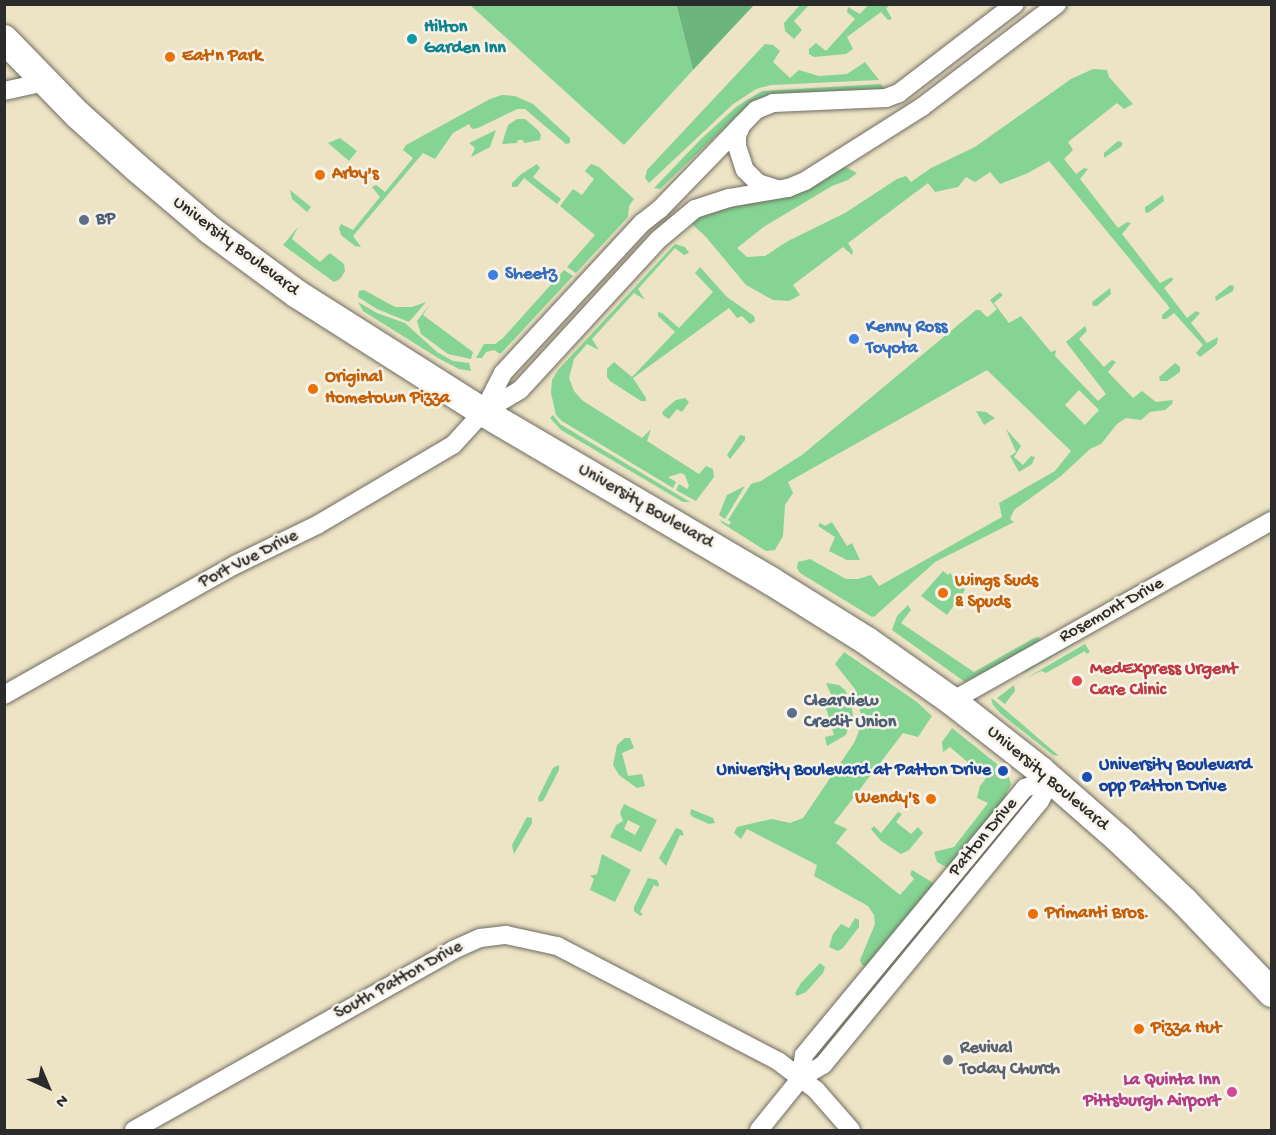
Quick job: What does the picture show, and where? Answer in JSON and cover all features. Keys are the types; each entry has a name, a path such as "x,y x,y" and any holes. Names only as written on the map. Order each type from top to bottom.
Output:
{"main road":[{"name":"University Boulevard","path":"6,47 111,146 210,230 297,294 483,412 771,580 867,641 952,701 1051,779 1178,895 1272,993"}],"street":[{"path":"483,412 503,373 642,223 660,209 756,110 773,103 886,98 899,93 1015,4"},
{"path":"483,412 520,390 659,239 695,209 729,198 780,189 805,181 915,112 1057,4"},
{"path":"4,91 45,82"},
{"path":"743,123 737,135 737,146 744,170 758,183 780,189"},
{"name":"Port Vue Drive","path":"4,695 129,623 235,565 317,525 434,458 461,438 483,412"},
{"name":"Rosemont Drive","path":"952,701 1272,521"},
{"name":"Patton Drive","path":"759,1131 801,1078 804,1055 1025,789 1051,779"},
{"name":"South Patton Drive","path":"134,1131 445,954 468,942 492,936 522,937 557,946 778,1061 827,1101 851,1131"}],"green space":[{"path":"676,4 754,4 754,5 693,70"},
{"path":"869,4 891,5 886,8 892,19 888,20 881,12 847,37 853,49 846,54 814,57 809,54 809,49 816,43 826,51 855,19 847,12 848,7 860,14"},
{"path":"470,5 676,5 693,70 624,145"},
{"path":"800,5 809,5 794,21 802,30 794,39 785,31 784,23"},
{"path":"765,44 773,45 780,51 773,62 790,78 799,70 819,76 847,74 865,62 879,80 771,85 756,89 732,105 649,183 645,178 647,170"},
{"path":"1093,69 1107,70 1109,77 1133,104 1124,109 1117,103 1068,142 1073,150 1064,159 1076,174 1084,168 1088,169 1080,179 1118,228 1127,222 1131,223 1122,234 1160,283 1172,277 1173,280 1164,288 1187,318 1196,311 1200,313 1191,323 1207,343 1218,337 1217,344 1200,357 1196,353 1203,345 1174,313 1162,319 1162,315 1170,308 1049,161 1028,173 1000,184 990,172 975,182 966,177 958,187 935,192 928,183 848,243 853,251 852,255 843,247 793,285 800,295 789,301 773,300 746,285 706,237 690,222 691,219 844,166 857,173 765,226 737,248 747,257 765,256 788,241 845,213 897,179 906,176 911,182 931,168 975,147 1071,79"},
{"path":"881,84 885,90 745,108 660,189 654,188 701,139 736,107 762,91"},
{"path":"502,95 515,96 533,104 570,138 570,143 566,144 525,109 517,109 478,128 472,129 469,124 453,133 435,159 423,153 353,236 361,247 355,246 341,235 339,228 341,224 353,230 380,197 372,187 376,185 385,192 413,158 403,150 406,145 490,99"},
{"path":"517,119 525,119 538,130 541,135 540,140 524,143 523,140 518,140 517,143 502,144 508,125"},
{"path":"496,130 490,147 471,157 475,148 469,143"},
{"path":"340,138 357,151 349,161 328,143"},
{"path":"1118,141 1122,142 1122,146 1104,158 1104,153"},
{"path":"537,164 540,168 533,177 561,199 557,204 524,178 517,187 512,187 512,183 520,175"},
{"path":"591,164 599,167 634,199 629,206 628,217 576,273 567,267 595,235 560,206 573,189 582,195 594,179 585,171"},
{"path":"290,190 311,207 307,212 292,199"},
{"path":"1163,195 1164,201 1148,213 1145,212 1145,207"},
{"path":"298,227 292,239 320,262 330,253 344,264 345,271 340,279 334,282 283,245"},
{"path":"675,244 685,247 689,253 684,255 675,248 638,289 645,300 634,293 592,339 599,350 587,344 574,359 569,378 574,391 583,401 642,438 651,429 647,441 699,474 706,466 713,469 714,477 696,501 676,490 679,484 687,489 689,486 685,475 681,473 668,477 676,482 673,488 562,421 556,415 551,393 552,380 558,370"},
{"path":"700,267 727,297 754,316 755,321 750,324 742,316 737,318 729,308 633,378 646,398 646,401 641,401 610,381 607,377 607,369 614,362 632,377 675,332 658,316 658,312 679,328 713,292 695,273"},
{"path":"564,270 573,276 500,354 494,350 486,352 482,358 476,358 484,344 495,344 503,338"},
{"path":"1230,285 1234,286 1233,291 1216,301 1215,297"},
{"path":"1110,288 1111,294 1097,306 1093,306 1092,302"},
{"path":"364,290 395,307 412,307 426,302 409,322 377,309 358,297 359,291"},
{"path":"1000,292 1003,295 994,303 1009,323 1021,316 1051,352 1056,350 1055,356 1098,401 1106,394 1066,342 1085,326 1087,331 1079,339 1104,367 1112,360 1116,362 1108,372 1133,398 1142,391 1156,402 1173,400 1172,404 1165,410 1150,412 1141,420 1126,418 1117,424 1101,444 1090,449 1061,476 1014,510 1010,519 1014,522 935,562 872,617 800,573 797,568 798,562 810,559 846,579 858,579 871,575 879,586 1002,517 999,503 1055,471 1071,451 987,370 788,482 793,493 785,505 783,536 775,550 766,551 722,523 720,520 729,525 731,522 728,520 751,484 761,481 802,455 976,310 989,316 997,309 990,300","holes":["1079,390 1099,410 1085,425 1065,405"]},
{"path":"358,302 377,313 405,323 437,352 453,361 469,363 471,371 459,369 438,358 363,311"},
{"path":"430,304 423,315 473,352 471,359 448,354 421,334 417,321"},
{"path":"1175,363 1180,367 1180,372 1167,381 1160,381 1159,377"},
{"path":"685,398 689,402 682,412 677,409 669,419 664,416 662,413 665,409 676,400"},
{"path":"976,411 986,412 995,418 984,425"},
{"path":"553,415 560,424 690,502 683,502 561,430 550,418"},
{"path":"1006,429 1021,446 1014,457 1023,465 1031,456 1035,457 1032,464 1019,472 1010,456 1016,452"},
{"path":"740,435 745,436 745,440 730,459 727,455"},
{"path":"745,486 725,519 719,515 727,495"},
{"path":"832,522 847,546 852,543 860,560 847,560 829,551 835,537 818,526 820,523 825,526"},
{"name":"Wings Suds & Spuds","path":"943,571 948,575 950,573 965,590 947,615 921,596"},
{"path":"908,605 911,610 901,623 974,672 1034,638 1039,637 1040,642 965,682 892,630 897,616"},
{"path":"1078,641 1022,674 1026,670"},
{"path":"1085,644 1090,652 1086,654 1085,651 1046,673 1041,671 1025,679"},
{"path":"844,652 917,702 932,716 918,737 903,733 834,823 847,829 836,843 900,895 914,879 910,874 912,870 935,884 867,967 862,965 860,960 875,924 874,915 868,906 814,876 817,865 747,829 741,839 734,833 737,827 758,822 772,819 790,823 803,818 854,743 859,731 861,715 855,689 835,664"},
{"path":"826,683 839,685 845,690 853,715 846,735 827,746 825,737 834,735 826,708 833,699"},
{"path":"1014,685 1015,691 1005,704 997,698"},
{"path":"991,698 1059,756 1053,755 1001,714 993,705"},
{"path":"952,728 1007,772 1011,784 1001,805 950,867 946,867 937,862 934,852 954,847 988,803 977,798 980,786 986,778 950,747 943,752 942,742"},
{"path":"625,738 630,738 634,748 622,753 628,776 642,774 645,786 637,788 619,775 613,765 617,745"},
{"path":"559,765 559,770 543,801 539,802 538,798 553,768"},
{"path":"624,804 657,820 641,852 610,837 616,825 623,821 620,813","holes":["628,820 640,826 635,835 624,829"]},
{"path":"691,809 713,818 715,823 709,824 693,817 690,814"},
{"path":"898,812 902,814 896,822 911,834 918,827 923,833 909,850 901,854 881,841 871,829 874,826 881,833"},
{"path":"527,817 532,818 532,823 514,854 512,845"},
{"path":"676,828 682,830 684,836 680,835 666,866 659,858"},
{"path":"602,854 631,870 615,902 590,890 594,879 590,876 597,874"},
{"path":"648,878 657,880 659,884 658,887 654,885 640,912 643,914 640,916 634,911 634,907"},
{"path":"855,918 859,920 859,927 843,948 838,951 829,947 833,934 841,924 849,928"},
{"path":"820,963 825,967 823,973 806,992 797,996 795,993 801,983"}],"place":[{"name":"Hilton Garden Inn","path":"412,39"},
{"name":"Eat'n Park","path":"170,57"},
{"name":"Arby's","path":"320,175"},
{"name":"BP","path":"84,220"},
{"name":"Sheetz","path":"493,275"},
{"name":"Kenny Ross Toyota","path":"854,339"},
{"name":"Original Hometown Pizza","path":"313,389"},
{"name":"Wings Suds & Spuds","path":"943,593"},
{"name":"MedExpress Urgent Care Clinic","path":"1077,681"},
{"name":"Clearview Credit Union","path":"792,713"},
{"name":"University Boulevard at Patton Drive","path":"1003,771"},
{"name":"University Boulevard opp Patton Drive","path":"1087,777"},
{"name":"Wendy's","path":"931,799"},
{"name":"Primanti Bros.","path":"1033,914"},
{"name":"Pizza Hut","path":"1139,1029"},
{"name":"Revival Today Church","path":"948,1060"},
{"name":"La Quinta Inn Pittsburgh Airport","path":"1232,1092"}]}
